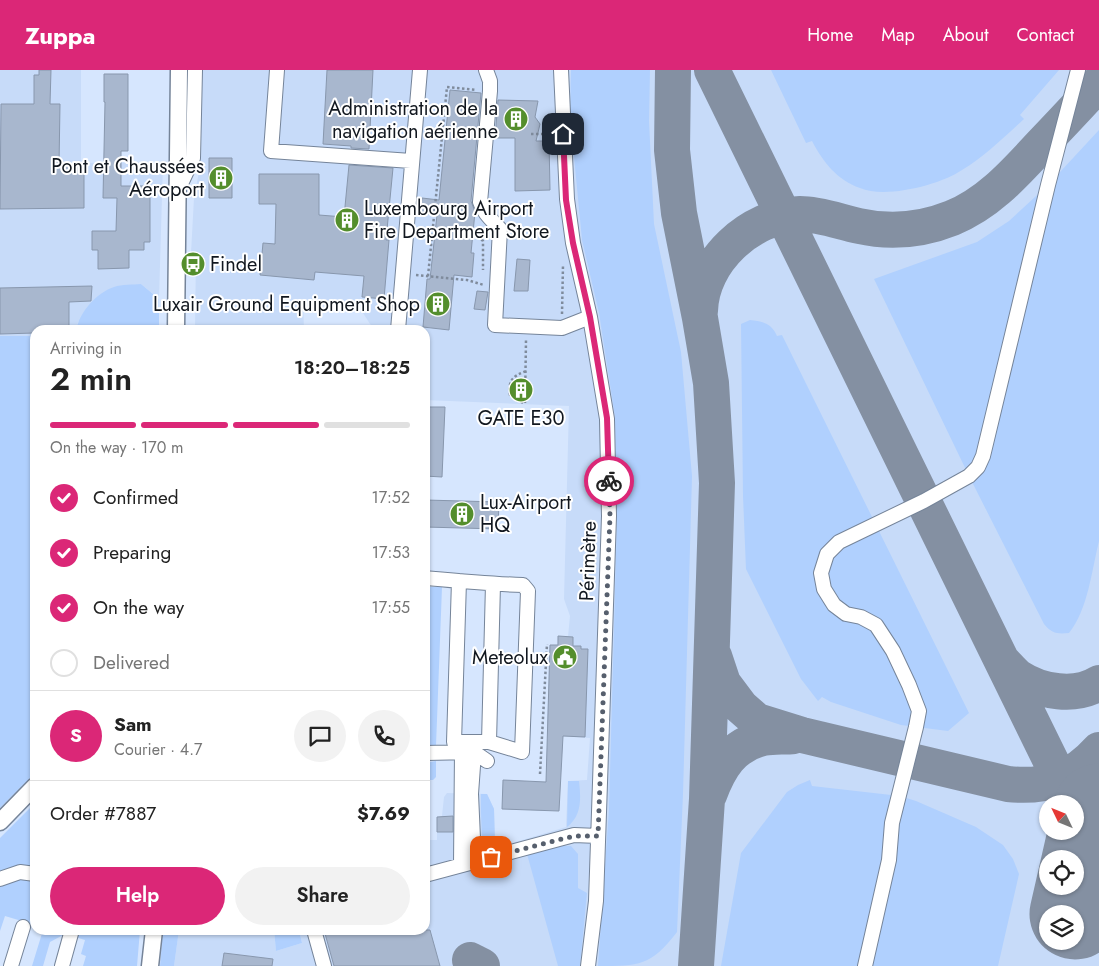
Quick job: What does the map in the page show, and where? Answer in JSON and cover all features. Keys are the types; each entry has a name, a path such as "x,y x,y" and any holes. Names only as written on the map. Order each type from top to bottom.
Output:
{"main road":[{"path":"176,325 179,70"},
{"path":"0,822 30,791"},
{"path":"150,966 153,935"}],"street":[{"path":"177,193 193,158 195,70"},
{"path":"277,70 271,151 411,161"},
{"path":"398,325 420,70"},
{"path":"486,70 490,80 490,91 480,202 486,214 500,228 495,325 562,328 590,317"},
{"name":"Périmètre","path":"561,70 566,200 573,243 590,317 607,418 610,516 596,901 588,966"},
{"path":"865,966 889,860 892,823 912,744 918,711 910,685 893,651 876,625 861,617 846,614 834,605 824,590 820,573 827,554 839,542 969,476 984,456 1046,194 1078,70"},
{"path":"430,578 523,585 528,592 522,752 489,742 454,742 459,581"},
{"path":"489,742 493,584"},
{"path":"430,752 468,752 487,761"},
{"path":"468,752 472,794 468,863"},
{"path":"430,874 574,836 598,836"},
{"path":"0,879 20,872 30,873"},
{"path":"11,966 23,926"},
{"path":"62,966 71,935"},
{"path":"315,935 324,966"}],"path":[{"path":"428,276 447,87 484,91"},
{"path":"472,237 480,238 483,241 483,275"},
{"path":"402,274 475,282"},
{"path":"526,336 526,371 524,403 510,394 509,387 510,381 515,375 526,371"},
{"path":"540,774 546,644"}],"shaded area":[{"path":"0,70 81,70 81,163 163,162 159,299 141,284 78,322 77,325 30,325 30,336 0,336"},
{"path":"202,70 1099,70 1099,966 174,966 178,935 274,935 276,951 302,943 300,935 430,935 430,840 437,840 437,817 442,816 444,797 447,793 487,794 494,809 495,848 566,827 568,781 587,780 590,738 575,737 575,724 547,723 550,645 557,645 558,636 568,637 570,616 564,599 569,406 430,400 430,325 371,325 359,307 303,301 304,325 195,325 196,255 191,253 194,198 201,161"},
{"path":"571,70 650,70 649,121 654,224 681,352 692,476 677,932 651,958 643,962 624,965 598,966 609,809 617,519 615,417 599,313 582,240 570,115"},
{"path":"771,70 1059,70 1020,115 1024,119 979,159 952,176 940,181 912,189 883,192 860,188 844,180 826,163 812,141 806,143"},
{"path":"1099,130 1099,541 1081,613 1069,633 1058,633 1053,632 1044,624 969,476 874,279 977,242 1009,221 1048,185"},
{"path":"141,284 159,299 159,325 77,325 85,310 95,298 107,290 124,285"},
{"path":"750,320 766,324 777,336 782,335 969,713 948,731 901,725 831,702 822,697 818,701 801,679 746,569 743,496 741,324"},
{"path":"0,336 30,336 30,778 0,808"},
{"path":"430,587 442,587 436,746 430,746"},
{"path":"436,761 436,777 430,780 430,762"},
{"path":"810,780 812,786 900,796 916,801 976,827 1003,845 1013,859 1019,874 998,966 721,966 741,853 787,792"},
{"path":"568,781 579,781 580,800 578,812 572,823 567,827"},
{"path":"481,794 487,794 494,809 495,844 482,838"},
{"path":"30,808 30,924 5,916 0,931 0,838"},
{"path":"571,846 578,854 578,888 587,893 580,966 558,966 527,854"},
{"path":"41,935 63,935 50,942 43,966 32,966"},
{"path":"68,935 140,935 137,966 83,966 86,956 81,954 85,940"},
{"path":"163,935 178,935 174,966 160,966"},
{"path":"274,935 300,935 302,943 276,951"}],"building":[{"path":"39,70 51,70 50,104 60,104 59,165 84,165 84,208 0,209 1,104 34,104 34,75 39,75"},
{"path":"327,70 373,70 369,149 323,144"},
{"path":"104,74 128,74 128,151 121,151 121,186 150,186 150,242 144,242 144,250 129,250 129,268 98,269 98,250 92,250 92,231 116,231 117,198 103,198"},
{"name":"Luxair Ground Equipment Shop","path":"450,90 481,93 471,201 475,212 471,253 474,253 472,277 454,275 449,330 423,325 427,279 430,279 437,215 420,213 422,198 439,200"},
{"path":"498,100 538,101 535,117 540,124 536,141 549,141 550,190 515,191 515,138 495,138"},
{"name":"Pont et Chaussées Aéroport","path":"209,158 232,158 232,198 209,198"},
{"path":"349,165 393,168 386,240 389,240 384,299 362,297 364,276 315,272 314,280 260,275 263,243 275,244 276,204 259,204 259,174 319,174 319,215 344,217"},
{"path":"517,259 530,260 528,291 514,291"},
{"path":"92,286 91,301 69,302 69,325 30,325 30,333 0,334 0,288"},
{"path":"477,291 488,292 485,310 474,309"},
{"path":"430,407 445,407 442,477 430,476"},
{"name":"Lux-Airport HQ","path":"430,500 499,502 498,529 430,527"},
{"path":"558,636 573,637 573,646 581,646 581,649 588,649 585,737 563,736 559,811 502,809 503,780 546,782 550,645 558,645"},
{"path":"453,816 453,832 437,832 437,817"},
{"path":"430,930 440,966 334,966 325,935 430,935"},
{"path":"224,953 273,959 272,966 222,966"}],"taxiway":[{"path":"673,70 672,150 679,213 711,383 717,483 707,799 696,966"},
{"path":"712,70 1068,795"},
{"path":"700,311 709,275 719,259 732,244 747,232 763,223 781,217 807,214 871,228 894,230 918,228 941,222 965,212 990,196 1001,186 1099,83"},
{"path":"714,656 723,683 741,707 757,721 802,735 1008,784 1022,785 1047,783 1069,775 1099,750"},
{"path":"1004,663 1018,677 1047,689 1069,692 1090,688 1099,683"},
{"path":"709,795 722,767 743,746 763,738 794,736"},
{"path":"1077,896 1083,863 1083,840"},
{"path":"470,960 482,966"}],"runway":[{"path":"1077,905 1099,809"}],"way so far":[{"path":"491,857 574,836 598,836 610,516 609,481"}],"place":[{"name":"Administration de la navigation aérienne","path":"516,119"},
{"name":"Pont et Chaussées Aéroport","path":"221,178"},
{"name":"Luxembourg Airport Fire Department Store","path":"347,220"},
{"name":"Findel","path":"193,264"},
{"name":"Luxair Ground Equipment Shop","path":"438,304"},
{"name":"GATE E30","path":"521,390"},
{"name":"Lux-Airport HQ","path":"462,514"},
{"name":"Meteolux","path":"565,657"}],"route":[{"path":"563,134 566,200 573,243 590,317 607,418 609,481"}]}
